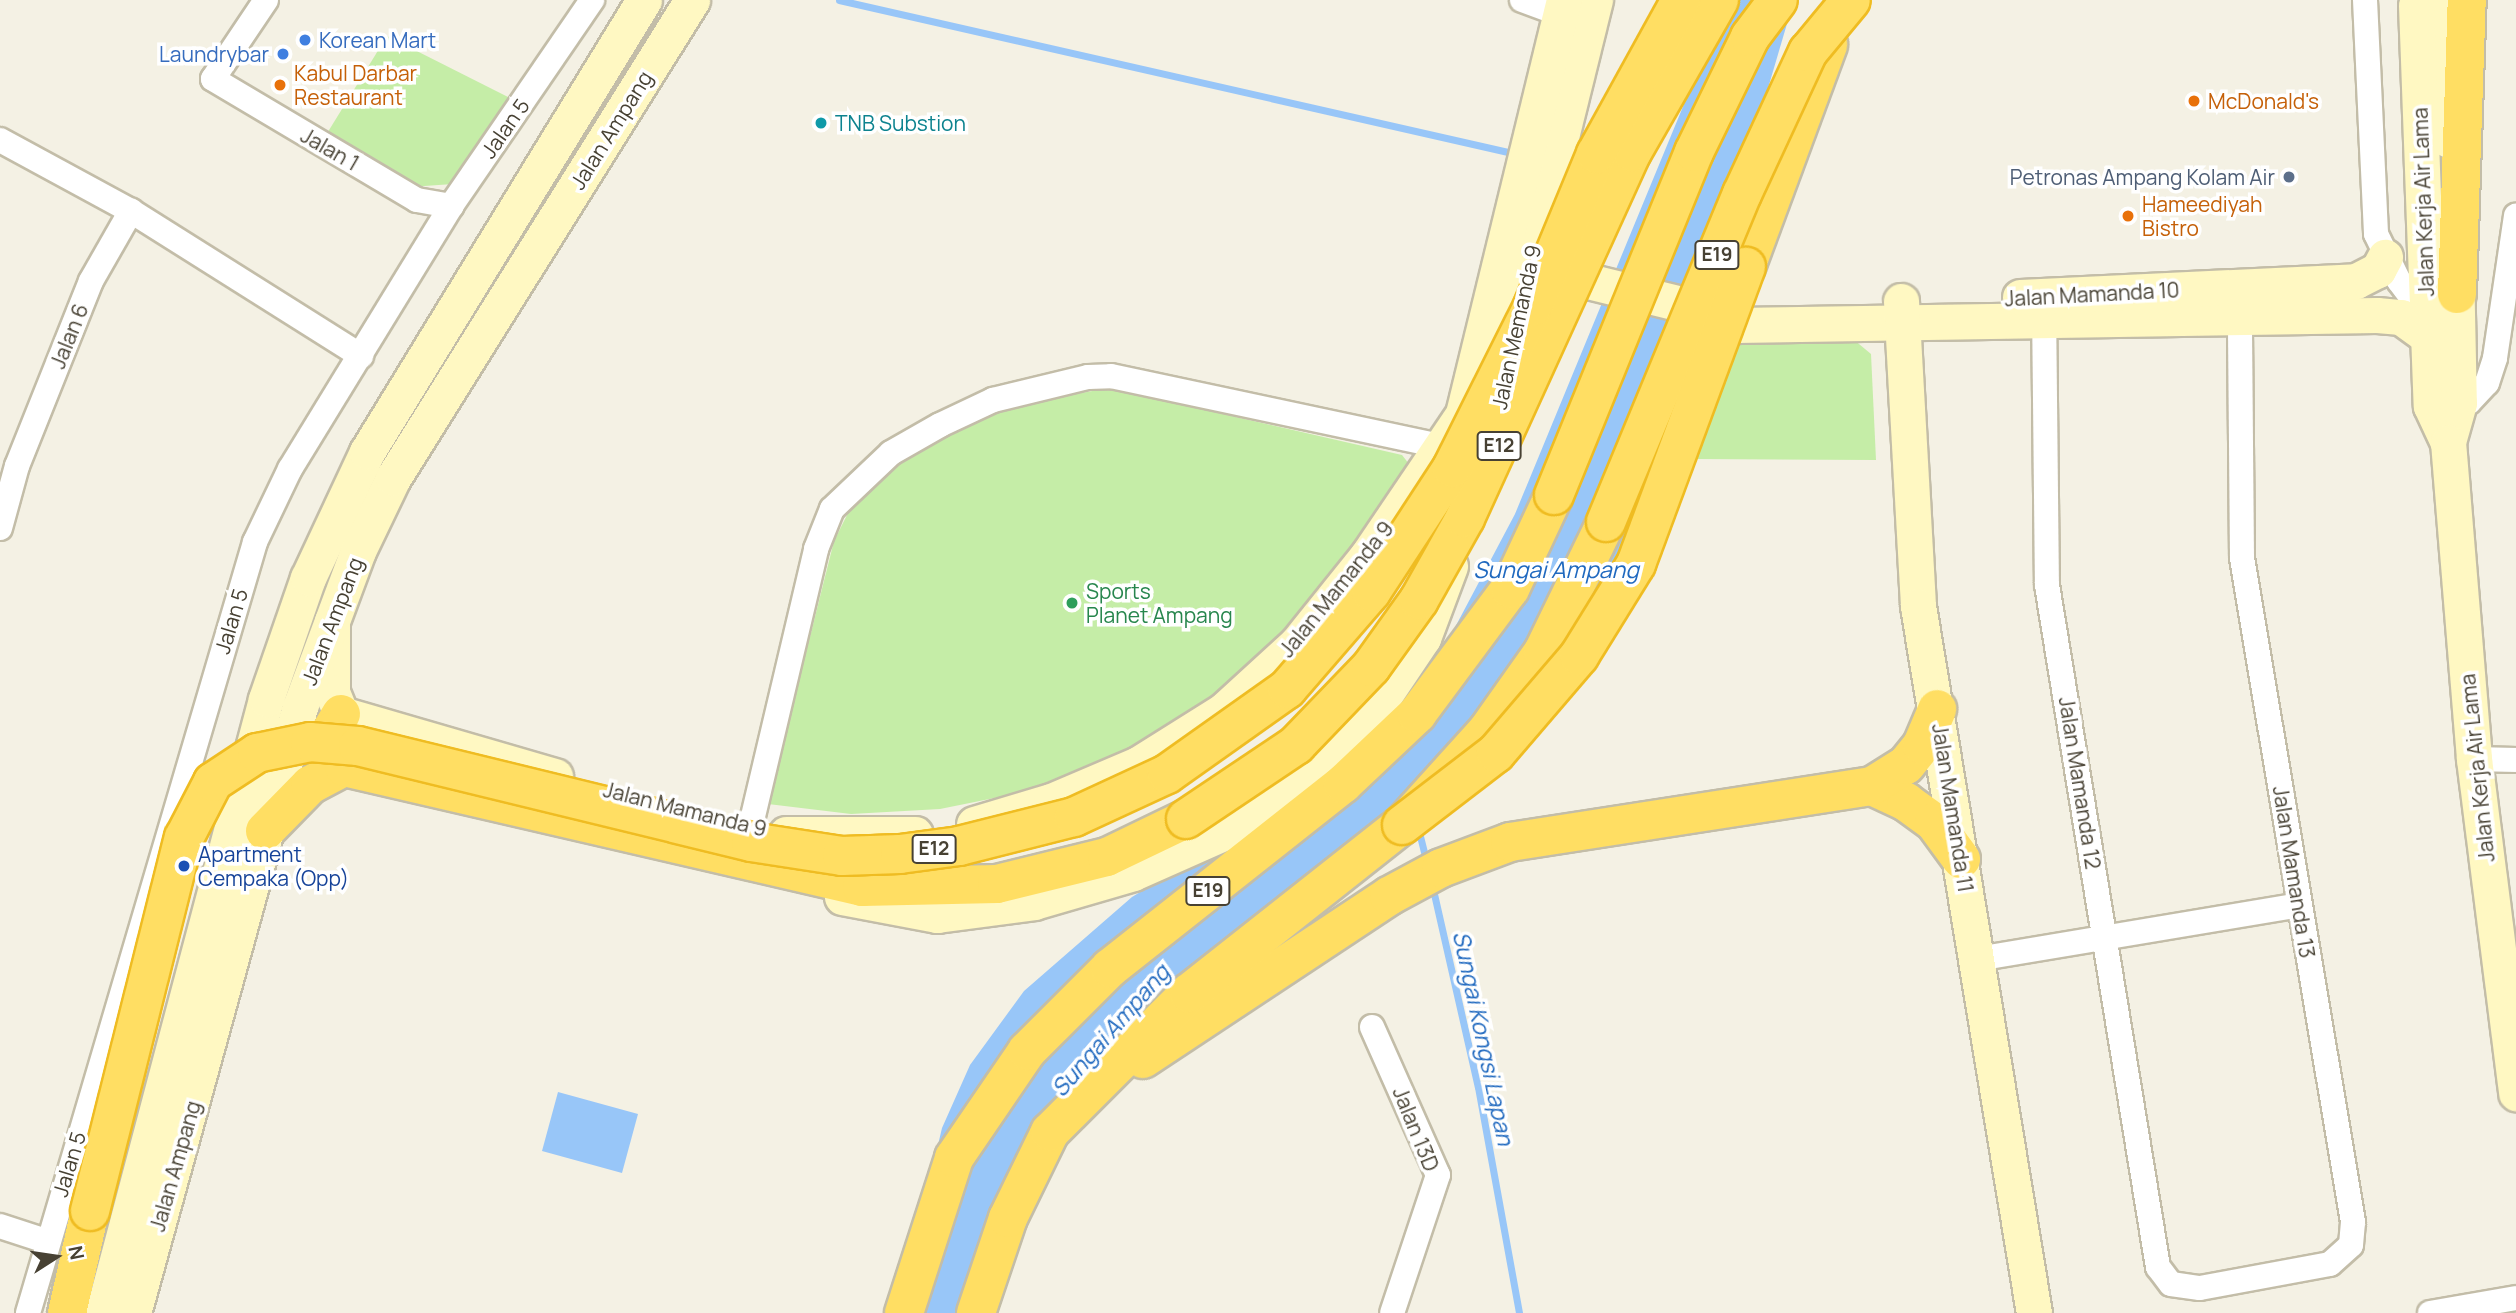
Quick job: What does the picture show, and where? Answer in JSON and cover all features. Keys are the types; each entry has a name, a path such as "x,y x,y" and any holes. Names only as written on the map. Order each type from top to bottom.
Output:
{"highway":[{"name":"E12","path":"67,1313 184,838 213,782 257,752 310,742 358,746 751,842 842,856 900,854 959,846 1074,817 1167,774 1287,689 1371,592 1452,468 1532,306 1596,154 1681,0"},
{"name":"E12","path":"344,767 862,887 997,884 1107,857 1186,820 1296,746 1371,667 1419,600 1465,518 1632,152 1719,0"},
{"name":"E19","path":"904,1313 954,1158 1027,1051 1110,968 1343,785 1408,723 1510,589 1554,495 1694,152 1750,37 1778,0"},
{"path":"1402,825 1496,753 1579,656 1636,564 1845,0"},
{"name":"E19","path":"976,1313 1008,1218 1050,1132 1189,993 1402,825 1488,731 1543,652 1606,522 1742,194 1808,52 1851,0"},
{"path":"2457,293 2467,0"},
{"path":"1099,1085 1201,1025 1389,896 1441,867 1510,842 1872,786 1906,765 1922,745 1937,709"},
{"path":"264,831 310,785 344,767 332,748 330,732 341,713"},
{"path":"1872,786 1906,802 1934,822 1961,859"}],"street":[{"name":"Jalan 1","path":"266,0 213,79 417,200 451,206"},
{"name":"Jalan 5","path":"28,1313 46,1241 255,542 290,469 451,206 592,0"},
{"name":"Jalan Ampang","path":"103,1313 266,699 308,578 367,452 644,0"},
{"name":"Jalan Ampang","path":"133,1313 300,706 358,551 393,478 692,0"},
{"name":"Jalan Memanda 9","path":"1444,447 1463,414 1595,0"},
{"path":"2365,0 2376,234 2385,257 2427,327"},
{"name":"Jalan Kerja Air Lama","path":"2416,0 2427,327 2445,405 2474,759 2504,912 2516,1093"},
{"name":"Jalan Kerja Air Lama","path":"2439,0 2457,293 2445,405"},
{"name":"Jalan Memanda 9","path":"719,855 835,896 937,915 1034,902 1133,873 1230,830 1309,774 1378,705 1423,638 1437,606 1496,420 1511,341 1513,260 1542,3"},
{"path":"0,140 131,211 361,356"},
{"name":"Jalan 6","path":"0,528 9,463 91,281 131,211"},
{"path":"2445,405 2481,394 2495,358 2516,216"},
{"name":"Jalan Mamanda 10","path":"2239,303 2356,281 2378,270 2385,257"},
{"name":"Jalan Mamanda 10","path":"1513,260 1592,285 1707,311 1735,304 1901,312 2239,303 2401,317 2427,327"},
{"path":"1511,341 1548,303 1592,285"},
{"name":"Jalan Mamanda 13","path":"2158,1267 2171,1284 2200,1288 2330,1264 2350,1245 2353,1222 2242,558 2239,303"},
{"name":"Jalan Mamanda 12","path":"2044,308 2048,586 2158,1267"},
{"name":"Jalan Mamanda 11","path":"1901,312 1912,560 2034,1313"},
{"path":"750,829 816,549 832,509 891,453 940,425 993,400 1088,377 1111,376 1444,447 1479,437 1496,420"},
{"name":"Jalan Mamanda 9","path":"341,713 750,829 892,836 939,831 1051,802 1138,764 1224,710 1297,643 1367,556 1444,447"},
{"path":"1367,556 1389,551 1411,557 1428,576 1437,606"},
{"path":"332,621 332,692 341,713"},
{"path":"2474,759 2516,760"},
{"path":"1977,959 2300,905"},
{"name":"Jalan 13D","path":"1372,1027 1438,1175 1392,1313"},
{"path":"0,1226 46,1241"},
{"path":"2430,1313 2516,1298"}],"green space":[{"path":"387,36 510,98 453,184 410,187 326,135"},
{"path":"1714,338 1853,339 1871,354 1876,460 1695,459"},
{"name":"Sports Planet Ampang","path":"1109,388 1402,455 1413,469 1243,686 1126,755 1029,791 940,809 851,814 768,804 834,541 855,499 888,466 987,410"}],"water":[{"name":"Sungai Ampang","path":"1738,0 1794,0 1746,163 1657,425 1640,540 1612,597 1052,1133 986,1313 898,1313 942,1128 970,1065 1024,991 1132,897 1301,795 1400,711 1452,633 1515,514 1689,92"},
{"path":"558,1092 638,1114 622,1173 542,1151"}],"waterway":[{"path":"839,0 1517,154"},
{"name":"Sungai Kongsi Lapan","path":"1418,828 1427,864"},
{"name":"Sungai Kongsi Lapan","path":"1432,885 1478,1087 1519,1313"}],"place":[{"name":"Korean Mart","path":"305,40"},
{"name":"Laundrybar","path":"283,54"},
{"name":"Kabul Darbar Restaurant","path":"280,85"},
{"name":"McDonald's","path":"2194,101"},
{"name":"TNB Substion","path":"821,123"},
{"name":"Petronas Ampang Kolam Air","path":"2289,177"},
{"name":"Hameediyah Bistro","path":"2128,216"},
{"name":"Sports Planet Ampang","path":"1072,603"},
{"name":"Apartment Cempaka (Opp)","path":"184,866"}]}
